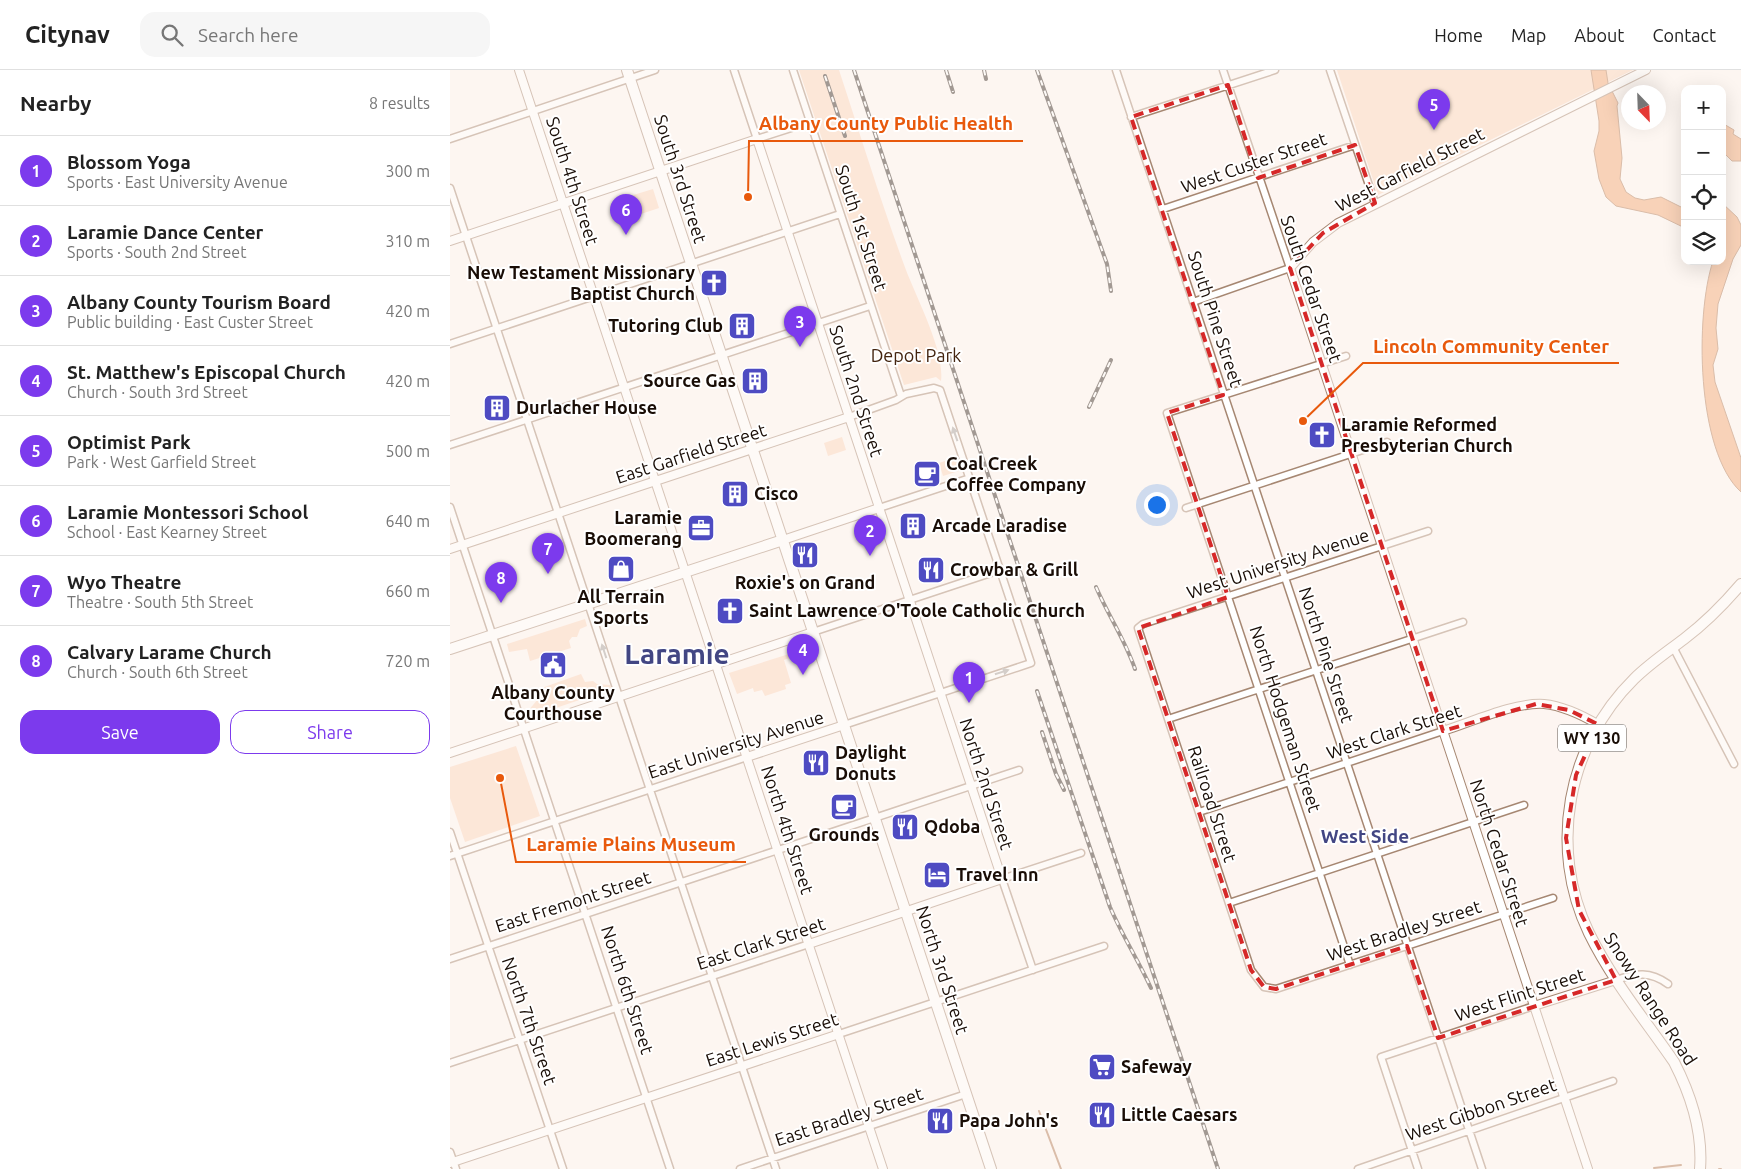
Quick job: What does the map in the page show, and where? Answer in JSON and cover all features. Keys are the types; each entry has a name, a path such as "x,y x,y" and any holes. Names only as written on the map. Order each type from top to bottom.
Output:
{"main road":[{"name":"South 3rd Street","path":"628,74 844,725"},
{"path":"450,649 783,540"},
{"name":"Snowy Range Road","path":"1700,1169 1700,1140 1696,1120 1683,1080 1665,1050 1616,980 1595,945 1579,910 1572,882 1566,838 1566,821 1576,775 1586,748 1599,725 1633,679 1714,614 1741,584"},
{"name":"North 3rd Street","path":"844,725 991,1169"}],"street":[{"name":"South 4th Street","path":"519,70 747,757"},
{"path":"450,139 533,111 628,74 655,70"},
{"name":"South 2nd Street","path":"734,70 940,693"},
{"name":"South 1st Street","path":"793,70 901,396"},
{"name":"South Pine Street","path":"1116,70 1285,578"},
{"name":"South Cedar Street","path":"1223,70 1381,546"},
{"path":"1131,117 1275,70"},
{"path":"1330,70 1375,203"},
{"name":"West Garfield Street","path":"1193,302 1290,268 1323,232 1375,203 1646,70"},
{"path":"450,241 810,122"},
{"name":"West Custer Street","path":"1162,209 1355,145"},
{"path":"450,188 776,1169"},
{"path":"450,344 840,214"},
{"path":"450,445 870,306"},
{"path":"1224,395 1346,356"},
{"name":"East Garfield Street","path":"450,549 849,417 896,400 901,396 919,391 940,390 970,478"},
{"name":"North Hodgeman Street","path":"1224,395 1167,413 1350,965"},
{"path":"1186,508 1387,442"},
{"path":"450,753 1000,570 970,478 783,540"},
{"name":"North 6th Street","path":"450,507 670,1169"},
{"name":"West University Avenue","path":"1138,628 1143,624 1428,531"},
{"name":"North Cedar Street","path":"1381,546 1588,1169"},
{"name":"East University Avenue","path":"450,856 1031,663 1000,570"},
{"name":"North Pine Street","path":"1285,578 1482,1169"},
{"path":"1168,718 1463,622"},
{"name":"Railroad Street","path":"1138,628 1251,970 1264,987"},
{"path":"1673,647 1734,764"},
{"name":"North 2nd Street","path":"940,693 1033,970"},
{"name":"West Clark Street","path":"1199,812 1510,709 1536,704 1569,710 1599,725"},
{"name":"North 4th Street","path":"747,757 884,1169"},
{"name":"East Fremont Street","path":"450,959 1019,770"},
{"path":"1229,903 1524,805"},
{"name":"North 7th Street","path":"450,832 563,1169"},
{"name":"East Clark Street","path":"450,1063 1081,853"},
{"name":"West Bradley Street","path":"1264,987 1276,989 1553,898"},
{"name":"East Lewis Street","path":"453,1165 550,1130 1104,946"},
{"name":"West Flint Street","path":"1412,1149 1381,1057 1628,975 1646,974 1668,984"},
{"name":"West Gibbon Street","path":"1358,1169 1613,1081"},
{"name":"East Bradley Street","path":"740,1169 966,1094"},
{"path":"1412,1149 1418,1169"},
{"path":"450,1152 453,1165"}],"highlighted area":[{"path":"1228,85 1258,178 1355,145 1375,203 1323,233 1290,268 1443,731 1536,704 1569,710 1599,725 1576,775 1566,838 1579,910 1616,980 1438,1038 1407,946 1276,989 1264,987 1251,970 1138,628 1228,597 1167,413 1223,395 1131,117"}],"green space":[{"name":"Depot Park","path":"799,70 839,70 908,275 934,338 941,368 941,381 936,377 904,385"},
{"path":"1337,70 1633,70 1378,195"},
{"path":"653,189 659,208 638,215 640,221 626,226 617,200"},
{"path":"842,437 846,450 828,456 824,443"},
{"path":"957,457 962,470 943,476 939,463"},
{"path":"585,619 587,626 580,629 577,637 572,637 569,641 571,648 530,661 527,649 509,652 507,644"},
{"path":"805,649 810,662 795,656 784,660 791,683 785,685 786,689 765,696 762,690 754,692 753,688 737,694 729,673"},
{"path":"581,674 585,682 593,681 597,684 610,685 612,689 532,716 528,711 543,693 536,690"},
{"path":"516,746 540,816 465,842 450,798 450,767"}],"shaded area":[{"path":"1591,70 1606,70 1608,83 1618,103 1622,158 1620,179 1626,192 1635,198 1644,200 1661,197 1681,207 1681,226 1658,215 1616,206 1606,197 1599,179 1594,151 1599,131"},
{"path":"1726,125 1734,130 1733,134 1741,139 1741,161 1732,161 1726,155"},
{"path":"1726,207 1737,217 1741,225 1741,245 1733,259 1718,304 1716,328 1718,349 1713,365 1715,382 1741,458 1741,492 1726,473 1715,446 1708,415 1703,381 1702,347 1703,314 1712,265 1726,265"}],"waterway":[{"path":"1039,1111 1061,1169"},
{"path":"1654,1168 1681,1165"}],"railway":[{"path":"854,70 1218,1169"},
{"path":"946,70 953,92"},
{"path":"984,70 986,79"},
{"path":"1037,70 1107,264 1111,291"},
{"path":"825,76 845,136"},
{"path":"1089,407 1111,360"},
{"path":"1096,587 1135,669"},
{"path":"1037,691 1110,907 1151,988"},
{"path":"1042,732 1056,774 1064,790"}],"place":[{"name":"Optimist Park","path":"1434,130"},
{"name":"Albany County Public Health","path":"748,197"},
{"name":"Laramie Montessori School","path":"626,235"},
{"name":"New Testament Missionary Baptist Church","path":"714,283"},
{"name":"Tutoring Club","path":"742,326"},
{"name":"Albany County Tourism Board","path":"800,347"},
{"name":"Source Gas","path":"755,381"},
{"name":"Durlacher House","path":"497,408"},
{"name":"Lincoln Community Center","path":"1303,421"},
{"name":"Laramie Reformed Presbyterian Church","path":"1322,435"},
{"name":"Coal Creek Coffee Company","path":"927,474"},
{"name":"Cisco","path":"735,494"},
{"name":"Arcade Laradise","path":"913,526"},
{"name":"Laramie Boomerang","path":"701,528"},
{"name":"Roxie's on Grand","path":"805,555"},
{"name":"Laramie Dance Center","path":"870,556"},
{"name":"All Terrain Sports","path":"621,569"},
{"name":"Crowbar & Grill","path":"931,570"},
{"name":"Wyo Theatre","path":"548,574"},
{"name":"Calvary Larame Church","path":"501,603"},
{"name":"Saint Lawrence O'Toole Catholic Church","path":"730,611"},
{"name":"Albany County Courthouse","path":"553,665"},
{"name":"St. Matthew's Episcopal Church","path":"803,675"},
{"name":"Blossom Yoga","path":"969,703"},
{"name":"Daylight Donuts","path":"816,763"},
{"name":"Laramie Plains Museum","path":"500,778"},
{"name":"Grounds","path":"844,807"},
{"name":"Qdoba","path":"905,827"},
{"name":"Travel Inn","path":"937,875"},
{"name":"Safeway","path":"1102,1067"},
{"name":"Little Caesars","path":"1102,1115"},
{"name":"Papa John's","path":"940,1121"}],"district":[{"name":"Laramie","path":"677,654"},
{"name":"West Side","path":"1365,836"}]}
